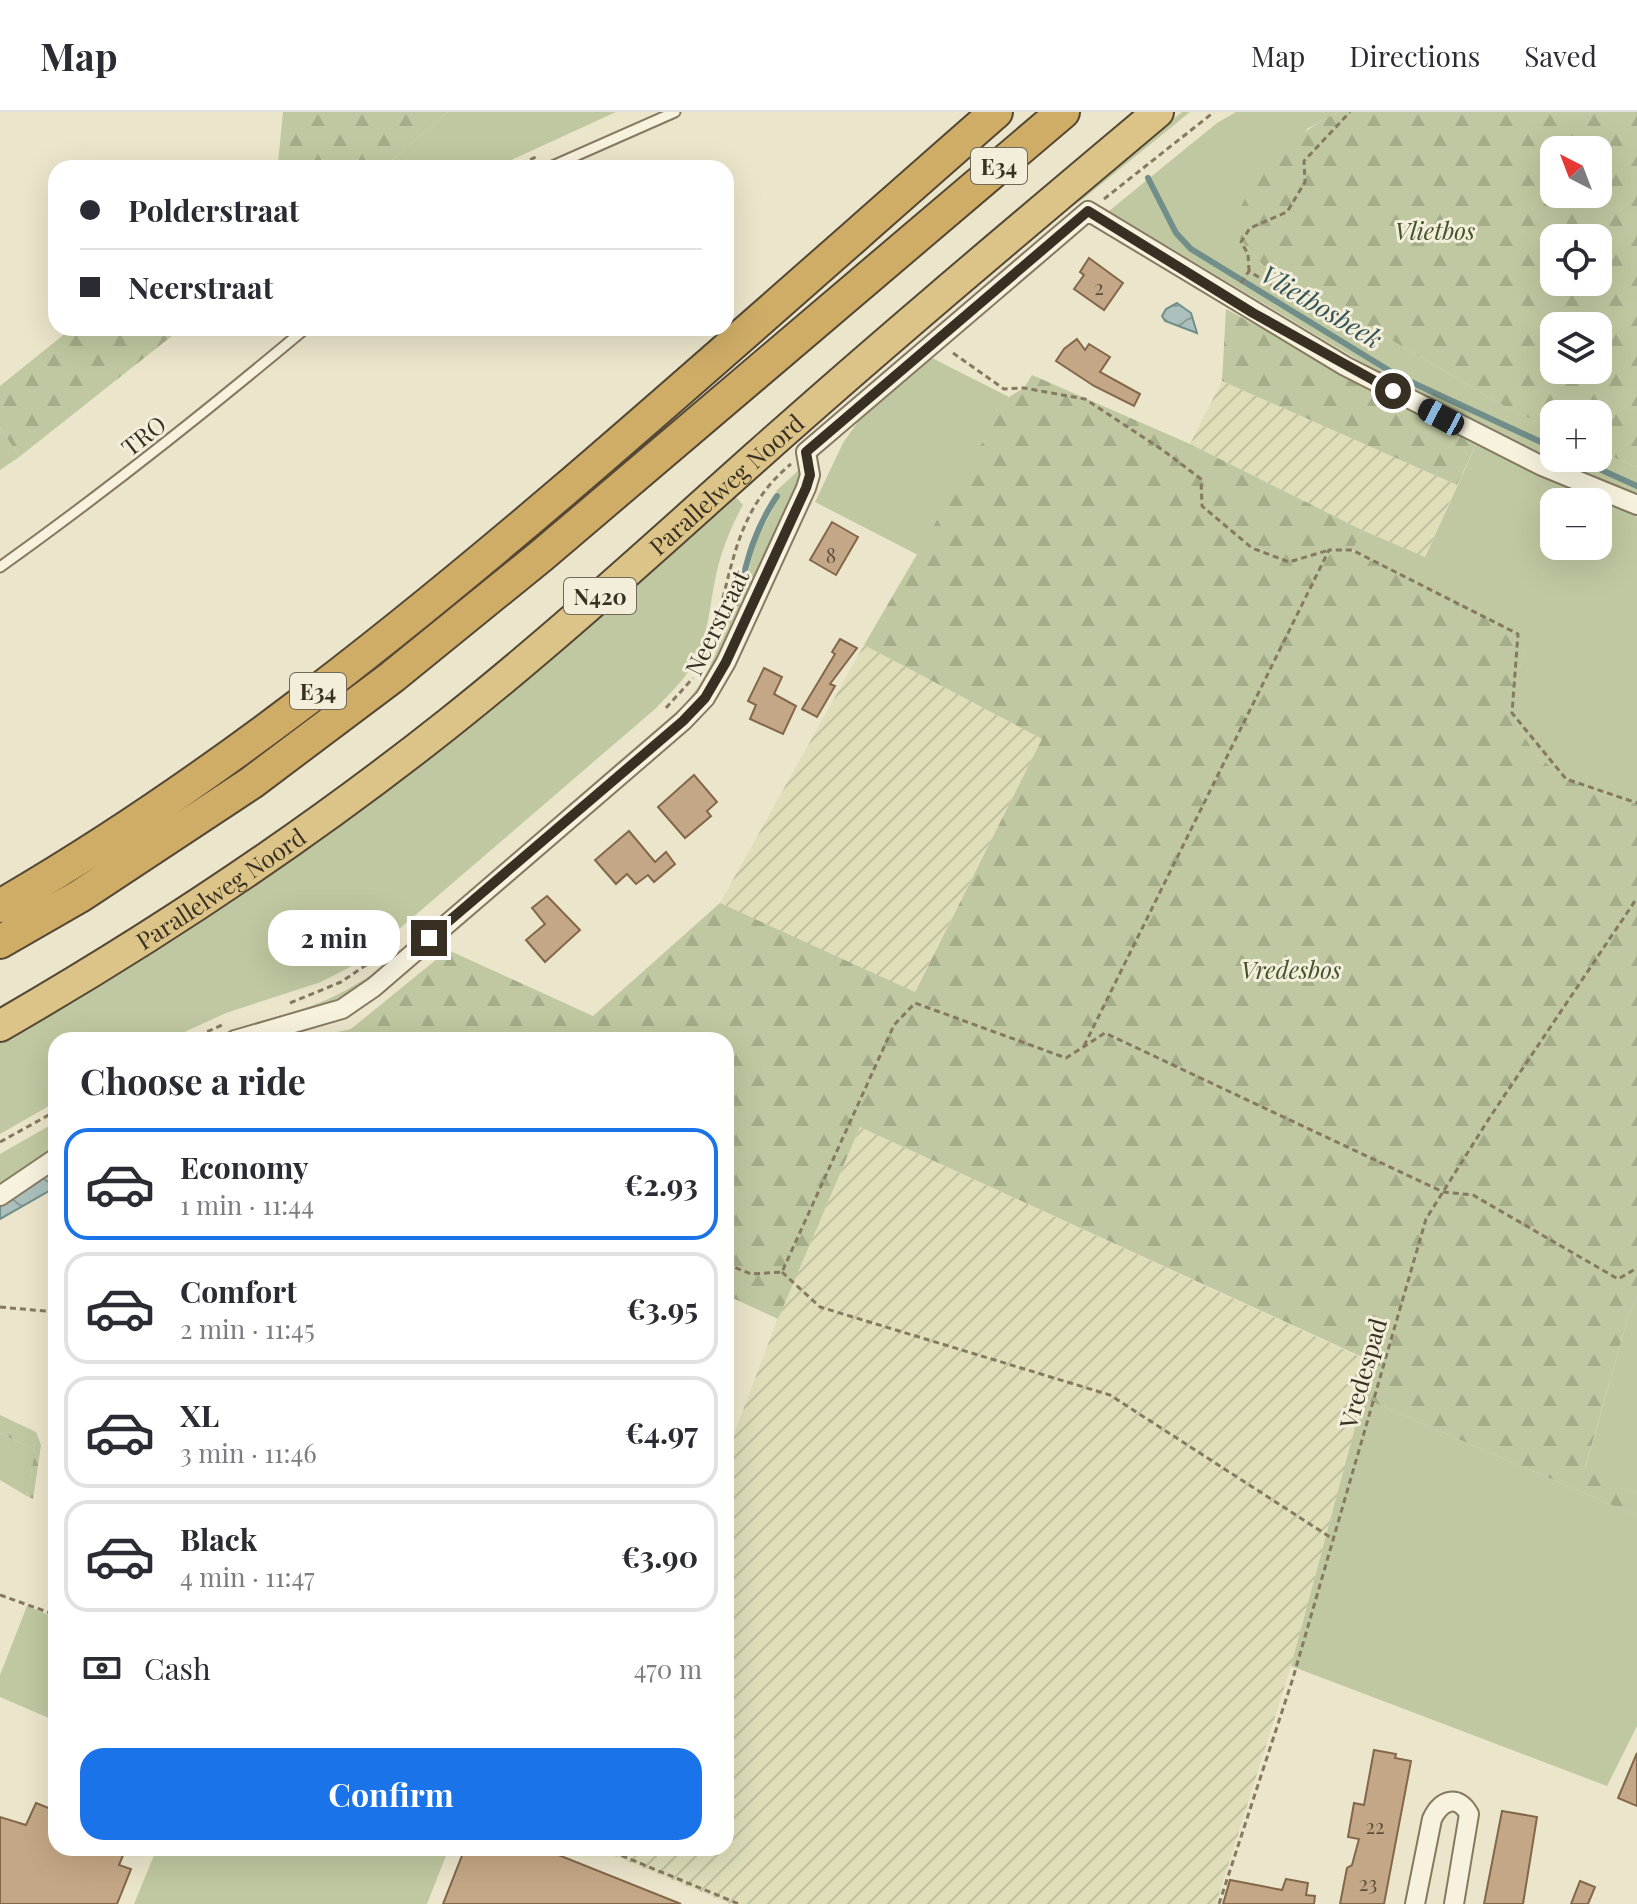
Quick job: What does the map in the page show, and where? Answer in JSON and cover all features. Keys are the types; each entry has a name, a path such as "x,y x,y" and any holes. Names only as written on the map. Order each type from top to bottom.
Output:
{"highway":[{"name":"E34","path":"0,906 118,833 199,778 387,638 615,447 996,112"},
{"name":"E34","path":"0,942 80,896 251,783 392,677 541,556 1063,112"},
{"name":"Parallelweg Noord","path":"0,1006 186,891 301,811 447,699 568,599 808,387 1133,112"},
{"name":"Parallelweg Noord","path":"0,1026 193,909 448,724 575,619 852,372 1158,112"}],"street":[{"path":"806,452 1088,211 1345,366 1542,466 1637,505"},
{"name":"Neerstraat","path":"263,1032 342,1009 374,987 683,721 705,698 726,662 810,475 806,452"},
{"path":"0,1196 48,1163"},
{"path":"1415,1904 1432,1819 1436,1809 1453,1800 1463,1804 1469,1814 1454,1904"}],"lane":[{"path":"566,160 675,112"},
{"name":"TRO","path":"0,567 175,435 296,336"}],"path":[{"path":"1088,211 1214,112"},
{"path":"1231,299 1249,271 1248,254 1241,242 1250,228 1287,212 1305,182 1304,161 1350,112"},
{"path":"1249,271 1280,291"},
{"path":"935,341 1004,389 1024,388 1085,399 1122,422 1201,479 1202,506 1252,548 1289,562 1329,550 1352,550 1518,634 1512,713 1566,779 1637,803"},
{"path":"657,717 696,674 711,642 740,532 754,505 775,477 806,452"},
{"path":"1084,1046 1329,550"},
{"name":"Vredespad","path":"1219,1904 1293,1678 1426,1219 1637,898"},
{"path":"283,1005 341,982 375,959"},
{"path":"782,1272 894,1025 915,1003 1066,1058 1105,1033 1443,1192 1473,1195 1618,1279 1637,1268"},
{"path":"206,1032 223,1024"},
{"path":"0,1142 48,1115"},
{"path":"734,1267 751,1274 782,1272 820,1307 1110,1395 1333,1539"},
{"path":"0,1307 48,1311"},
{"path":"0,1595 48,1612"},
{"path":"622,1856 739,1904"}],"green space":[{"path":"283,112 448,112 392,160 278,160"},
{"path":"448,112 616,112 511,160 392,160"},
{"path":"1182,112 1190,112 1059,215 734,495 743,505 721,557 702,645 684,677 655,709 377,948 321,982 226,1013 184,1032 48,1032 48,1107 0,1134 0,1037 19,1026 24,1032 138,961"},
{"path":"1236,112 1338,112 1307,129 1239,238 1264,266 1506,407 1540,423 1540,456 1415,394 1109,211 1217,123"},
{"name":"Vlietbos","path":"1338,112 1637,112 1637,467 1612,457 1612,400 1540,400 1540,423 1506,407 1264,266 1239,238 1239,213 1255,180 1266,166 1307,130"},
{"path":"1226,309 1476,445 1457,485 1222,381"},
{"path":"62,336 172,336 19,457 0,427 0,386"},
{"path":"932,358 1009,397 918,555 815,502 843,443 859,420"},
{"name":"Vredesbos","path":"1032,375 1190,444 1362,530 1352,551 1518,634 1525,650 1514,688 1512,711 1532,749 1572,781 1637,804 1637,1297 1629,1314 1585,1468 1637,1493 1637,1516 1363,1398 1373,1362 860,1127 778,1319 734,1299 734,1032 337,1032 351,1029 448,950 593,1016 720,903 915,992 1042,739 864,645 1009,397 1024,388"},
{"path":"1222,381 1457,485 1425,557 1362,530 1190,444"},
{"path":"0,427 19,457 0,470"},
{"path":"1476,445 1572,488 1540,488 1540,560 1612,560 1612,506 1637,517 1637,804 1587,788 1557,772 1544,761 1532,749 1512,711 1514,688 1525,650 1352,550 1362,530 1425,557"},
{"path":"1612,457 1637,467 1637,496 1579,472 1612,472"},
{"path":"799,470 800,482 702,694 415,945 349,996 321,1008 240,1032 228,1032 321,1002 371,975 683,706 707,671 732,605 741,605 755,543 780,496 776,491"},
{"path":"864,645 1042,739 914,993 720,903"},
{"path":"48,1127 48,1155 0,1188 0,1154"},
{"path":"860,1127 1373,1363 1291,1666 1216,1904 730,1904 614,1856 734,1856 734,1434 778,1318"},
{"path":"1637,1297 1637,1493 1585,1469 1629,1314"},
{"path":"1363,1398 1637,1516 1637,1726 1607,1786 1291,1666"},
{"path":"0,1415 36,1432 41,1445 33,1499 27,1496 35,1450 0,1433"},
{"path":"0,1433 35,1450 27,1496 0,1480"},
{"path":"27,1606 48,1615 48,1718 0,1697 0,1675"},
{"path":"154,1856 446,1856 427,1904 134,1904"}],"water":[{"path":"1177,303 1191,313 1197,333 1165,321 1162,316 1166,309"},
{"path":"48,1173 48,1192 0,1219 0,1206"}],"building":[{"path":"1089,258 1123,283 1104,310 1074,289 1084,275 1080,272"},
{"path":"1077,339 1085,350 1089,344 1110,357 1100,372 1140,394 1134,406 1094,386 1056,361 1064,349"},
{"path":"832,522 858,537 836,575 810,560"},
{"path":"840,639 857,648 830,684 835,686 817,717 802,709 835,654 832,652"},
{"path":"764,668 782,677 774,694 796,706 783,734 750,719 756,705 748,701"},
{"path":"694,775 717,802 707,811 711,816 685,838 658,807"},
{"path":"629,831 655,862 666,852 675,864 654,882 648,875 636,884 627,874 616,884 595,860"},
{"path":"547,896 580,930 545,962 526,940 545,924 532,908"},
{"path":"1374,1750 1396,1754 1395,1758 1411,1761 1384,1904 1340,1904 1347,1868 1352,1865 1359,1839 1348,1837 1354,1803 1364,1805"},
{"path":"1637,1753 1637,1806 1618,1798"},
{"path":"36,1803 48,1808 48,1856 123,1856 119,1865 131,1869 117,1904 0,1904 0,1817 26,1825"},
{"path":"1502,1811 1537,1817 1523,1904 1484,1904"},
{"path":"462,1856 561,1856 681,1904 443,1904"},
{"path":"1286,1879 1308,1883 1306,1895 1315,1896 1314,1904 1223,1904 1230,1880 1282,1890"},
{"path":"1580,1881 1595,1887 1588,1904 1571,1904"}],"waterway":[{"name":"Vlietbosbeek","path":"1148,178 1176,233 1191,249 1398,376 1540,442"},
{"name":"Vlietbosbeek","path":"1606,472 1637,486"},
{"path":"737,603 756,535 777,496"}],"route":[{"path":"429,938 683,721 705,698 726,662 806,488 810,475 806,452 1088,211 1253,313 1393,391"}]}
